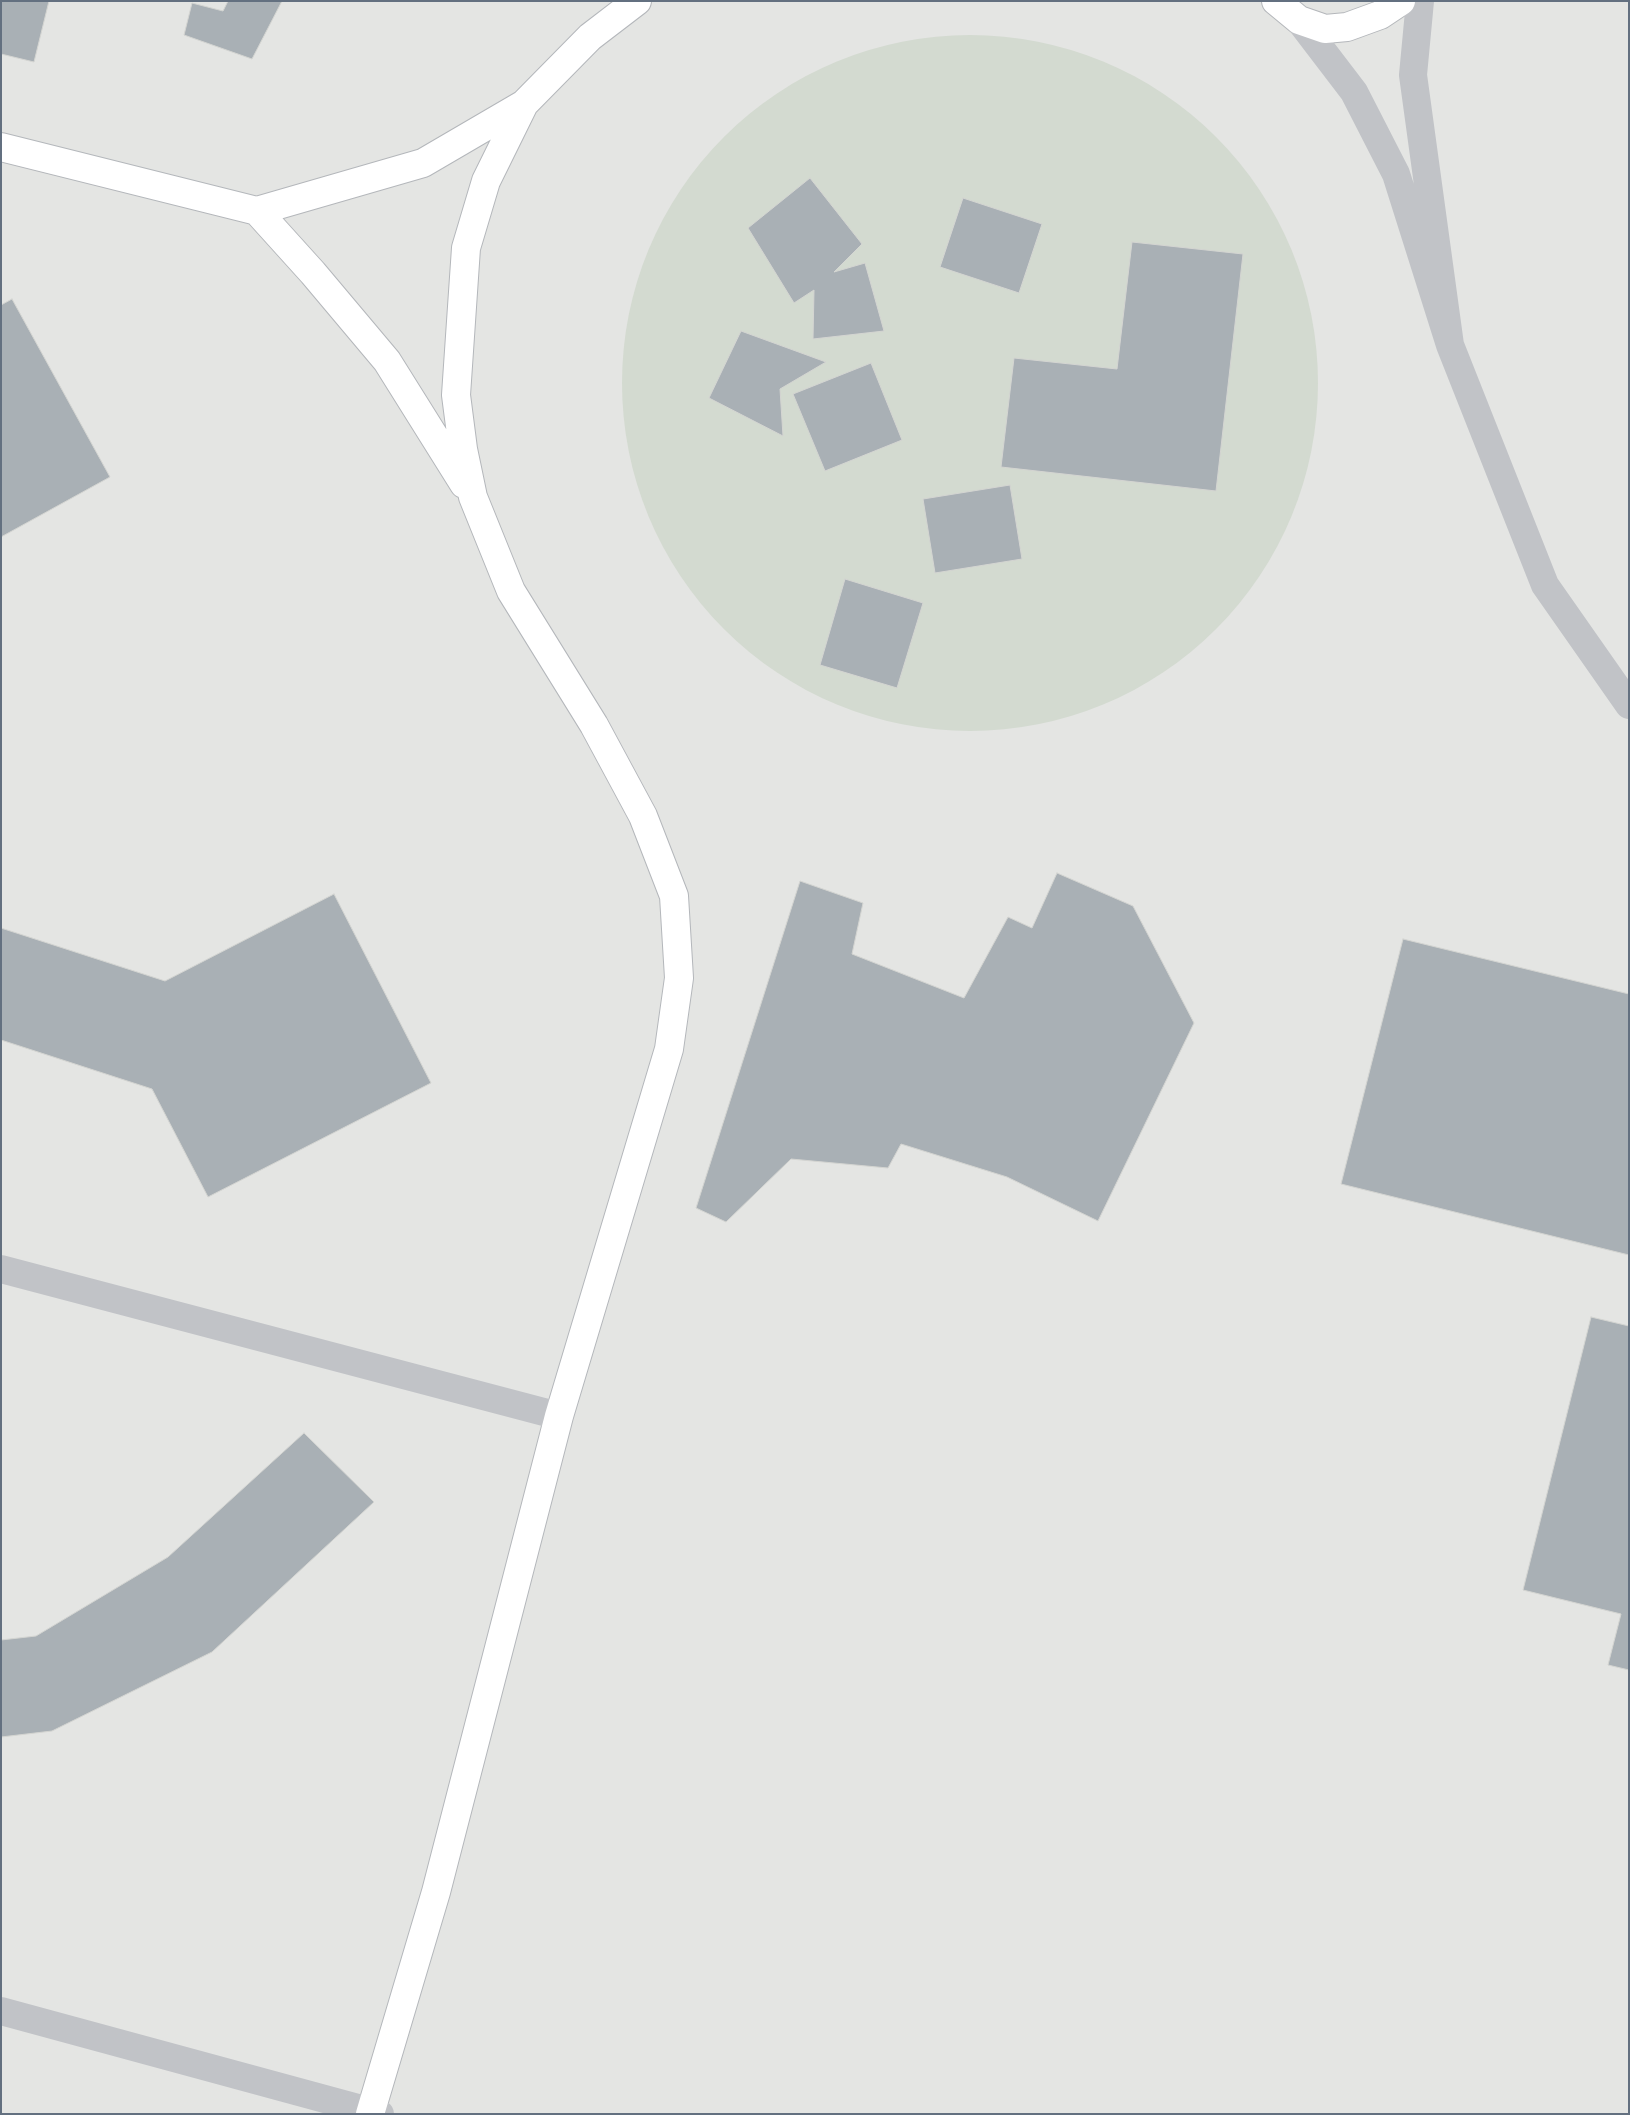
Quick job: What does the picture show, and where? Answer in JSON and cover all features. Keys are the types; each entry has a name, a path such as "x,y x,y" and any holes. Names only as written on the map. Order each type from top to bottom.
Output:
{"main road":[{"path":"1,147 257,211 422,163 524,104 590,37 637,1"},
{"path":"1275,2 1298,20 1325,29 1347,27 1380,15 1401,1"},
{"path":"374,2113 436,1892 559,1416 669,1049 679,978 674,896 643,816 594,726 511,591 473,497 463,449 456,395 466,248 486,181 524,104"},
{"path":"257,211 314,273 387,361 473,497"}],"street":[{"path":"1420,1 1413,75 1450,345"},
{"path":"1298,20 1354,92 1396,174 1450,345 1546,585 1629,705"},
{"path":"1,1268 559,1416"},
{"path":"1,2012 374,2113"}],"shaded area":[{"path":"1,1 1629,1 1629,2114 1,2114"},
{"path":"970,35 1038,42 1071,50 1103,62 1134,76 1163,94 1191,114 1216,137 1239,162 1259,190 1277,219 1291,250 1303,282 1311,315 1318,383 1311,451 1303,484 1291,516 1277,547 1259,576 1239,604 1216,629 1191,652 1163,672 1134,690 1103,704 1071,716 1038,724 970,731 902,724 869,716 837,704 806,690 777,672 749,652 724,629 701,604 681,576 663,547 649,516 637,484 629,451 622,383 629,315 637,282 649,250 663,219 681,190 701,162 724,137 749,114 777,94 806,76 837,62 869,50 902,42"}],"building":[{"path":"1,1 49,1 34,62 1,54"},
{"path":"228,1 282,1 252,59 184,35 192,3 223,11"},
{"path":"810,178 862,244 834,272 865,263 884,331 813,339 814,290 794,303 748,228"},
{"path":"963,198 1042,224 1019,293 940,267"},
{"path":"1132,242 1243,254 1216,491 1001,467 1014,358 1117,369"},
{"path":"12,299 110,477 1,537 1,305"},
{"path":"741,331 826,362 780,389 783,436 709,398"},
{"path":"871,363 902,440 825,471 793,394"},
{"path":"1010,485 1022,559 935,573 923,499"},
{"path":"845,579 923,603 897,688 820,665"},
{"path":"1057,873 1133,906 1194,1023 1098,1221 1007,1177 901,1144 888,1168 791,1159 726,1222 696,1208 800,881 863,903 852,954 964,998 1008,917 1032,928"},
{"path":"334,894 431,1083 208,1197 152,1089 1,1040 1,928 165,981"},
{"path":"1403,939 1629,994 1629,1255 1341,1184"},
{"path":"1591,1317 1629,1326 1629,1670 1608,1665 1621,1614 1523,1590"},
{"path":"304,1433 374,1502 212,1652 52,1731 1,1737 1,1640 36,1636 168,1557"}]}
